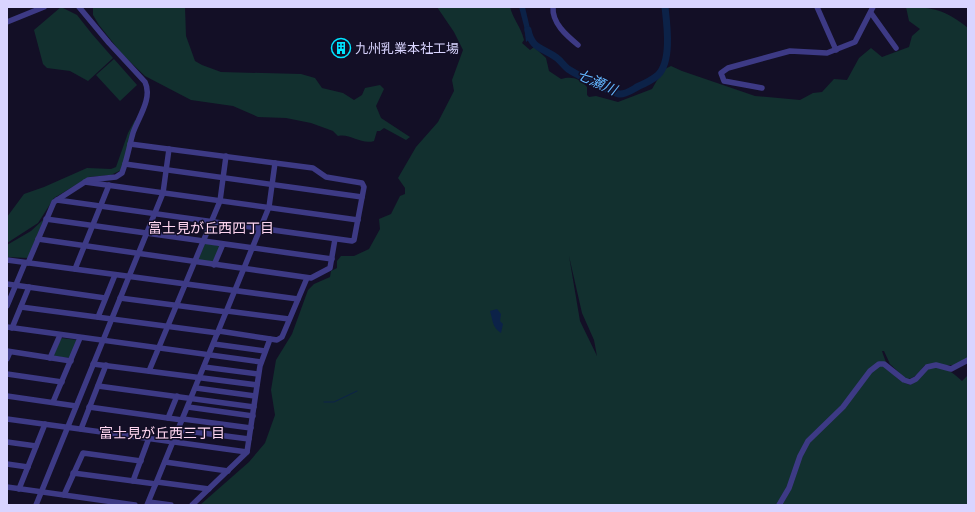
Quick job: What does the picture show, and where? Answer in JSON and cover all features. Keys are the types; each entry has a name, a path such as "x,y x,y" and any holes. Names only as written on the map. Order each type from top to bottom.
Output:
{"street":[{"path":"7,22 44,7"},
{"path":"7,304 38,239 52,204 85,182 94,179 118,176 122,173 130,144 146,100 146,84 108,44 79,7"},
{"path":"553,7 553,15 559,26 578,45"},
{"path":"817,7 836,50"},
{"path":"762,88 724,81 721,73 728,68 790,50 820,53 836,50 854,42 872,10 896,48"},
{"path":"58,200 335,239 354,240 364,185 362,183 326,177 313,168 130,144"},
{"path":"36,505 163,193 169,149"},
{"path":"150,371 220,201 226,156"},
{"path":"171,505 148,503 270,207 275,163"},
{"path":"125,164 362,197"},
{"path":"85,182 358,220"},
{"path":"75,269 109,185"},
{"path":"46,219 332,259"},
{"path":"38,239 214,265 315,278 329,269 335,239"},
{"path":"214,265 223,244"},
{"path":"7,260 298,299"},
{"path":"98,317 115,275"},
{"path":"21,307 277,340 282,337 307,278"},
{"path":"7,284 105,298"},
{"path":"29,287 10,328 261,362"},
{"path":"120,298 290,319"},
{"path":"50,358 60,335"},
{"path":"53,402 80,338"},
{"path":"192,505 247,452 258,374 270,339"},
{"path":"214,344 265,351"},
{"path":"7,359 8,352 71,361"},
{"path":"779,505 789,488 800,456 808,441 843,407 867,374 876,365 884,364 904,380 910,382 916,379 927,367 936,365 951,369 968,360"},
{"path":"94,364 257,385"},
{"path":"80,429 106,365"},
{"path":"204,367 258,374"},
{"path":"7,374 62,382"},
{"path":"98,386 254,407"},
{"path":"196,388 255,396"},
{"path":"7,396 76,406"},
{"path":"168,418 176,396"},
{"path":"89,407 251,428"},
{"path":"188,407 252,416"},
{"path":"7,419 247,452"},
{"path":"19,489 45,424"},
{"path":"179,430 249,439"},
{"path":"132,481 150,438"},
{"path":"7,442 36,446"},
{"path":"64,495 83,453 141,461"},
{"path":"165,462 228,471"},
{"path":"7,464 28,467"},
{"path":"73,473 209,489"},
{"path":"7,487 135,505"}],"green space":[{"path":"61,7 77,15 113,58 88,81 70,71 47,68 43,64 34,30"},
{"path":"93,7 185,7 186,36 195,61 221,72 301,74 315,78 322,88 343,93 354,100 362,95 365,88 380,85 384,89 376,106 381,118 410,137 406,140 384,128 377,131 374,141 369,142 347,136 338,136 333,131 311,123 286,118 258,117 233,106 191,100 145,76 122,54 99,25 93,15"},
{"path":"437,7 510,7 523,35 524,40 522,43 530,50 534,47 546,58 549,71 561,79 575,78 587,87 587,95 589,97 596,96 618,102 652,89 663,70 671,66 755,96 800,100 813,93 822,92 834,79 847,80 859,58 871,48 882,57 909,47 912,36 920,29 909,21 906,7 932,9 946,13 968,28 968,357 956,365 925,365 919,373 909,379 906,379 890,364 884,351 882,351 886,362 895,376 910,385 915,382 926,370 935,367 945,369 962,381 968,375 968,505 200,505 249,462 265,443 275,415 271,390 276,360 292,334 308,290 314,284 330,277 331,271 337,268 337,261 341,256 354,256 369,249 380,229 379,219 391,214 400,196 405,194 405,188 398,178 416,147 438,122 454,91 452,80 463,50 454,32","holes":["569,256 582,313 594,340 597,356 580,321"]},
{"path":"114,59 137,85 120,101 96,75"},
{"path":"135,120 136,121 121,170 111,175 89,177 54,198 38,223 7,243 7,217 24,194 87,168 111,169 116,167 128,133"},
{"path":"44,219 28,258 7,257 7,245 31,231"},
{"path":"205,243 220,246 213,262 198,260"},
{"path":"61,338 77,340 70,358 53,356"}],"water":[{"path":"519,7 525,7 532,37 526,42 524,26"},
{"path":"497,309 501,314 500,321 503,324 501,333 494,326 490,311"}],"waterway":[{"name":"七瀬川","path":"528,30 535,45 552,54 568,69 610,91 623,94 651,80 658,75 662,69 668,42 665,7"},
{"path":"324,402 334,402 357,391"}],"place":[{"name":"九州乳業本社工場","path":"341,48"}],"district":[{"name":"富士見が丘西四丁目","path":"211,228"},
{"name":"富士見が丘西三丁目","path":"162,433"}]}
